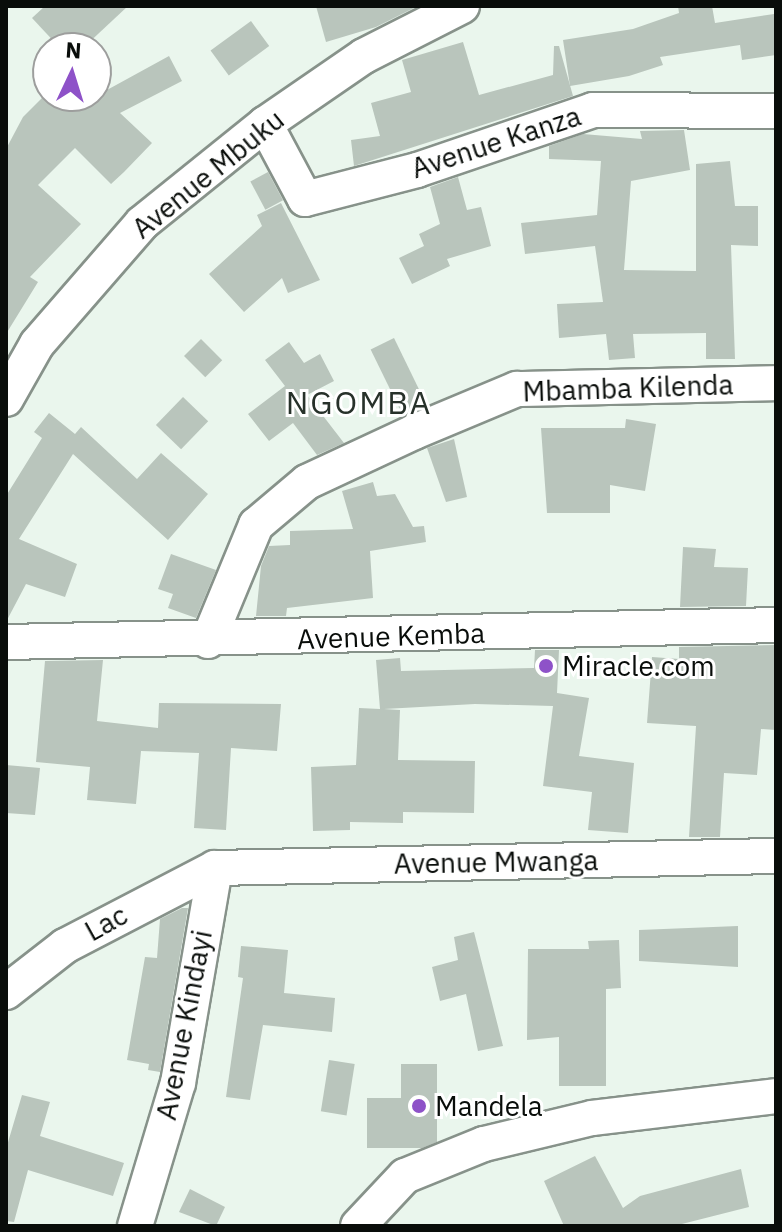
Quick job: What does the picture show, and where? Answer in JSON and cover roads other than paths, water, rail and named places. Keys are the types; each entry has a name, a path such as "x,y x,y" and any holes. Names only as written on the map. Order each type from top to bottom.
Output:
{"street":[{"name":"Avenue Mbuku","path":"6,399 37,344 142,223 265,124 364,56 462,6"},
{"name":"Avenue Kanza","path":"265,124 305,199 417,170 593,110 776,111"},
{"name":"Mbamba Kilenda","path":"208,641 256,525 307,482 414,432 517,389 776,383"},
{"name":"Avenue Kemba","path":"6,642 208,641 776,625"},
{"name":"Avenue Mwanga","path":"215,868 776,856"},
{"name":"Lac","path":"6,992 65,946 215,868"},
{"name":"Avenue Kindayi","path":"135,1226 178,1083 215,868"},
{"path":"358,1226 405,1176 484,1144 592,1118 776,1096"}],"place":[{"name":"Miracle.com","path":"546,666"},
{"name":"Mandela","path":"419,1106"}],"district":[{"name":"NGOMBA","path":"359,402"}]}
